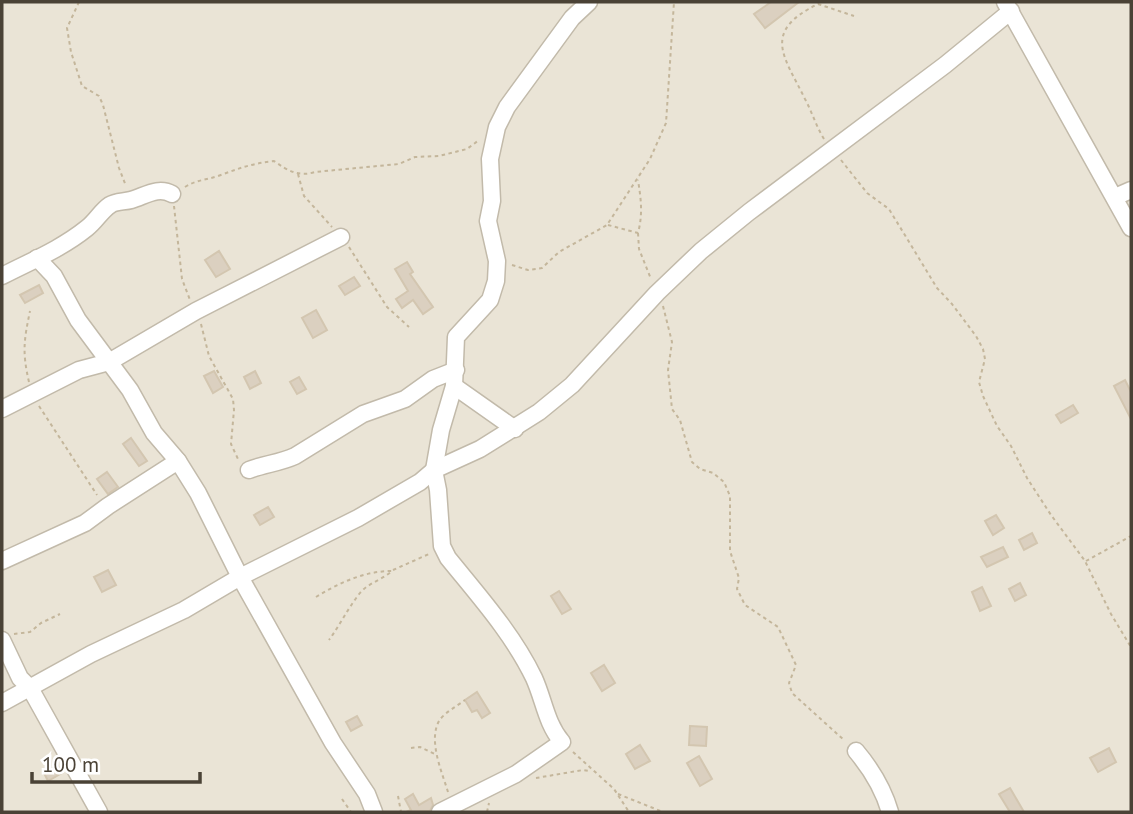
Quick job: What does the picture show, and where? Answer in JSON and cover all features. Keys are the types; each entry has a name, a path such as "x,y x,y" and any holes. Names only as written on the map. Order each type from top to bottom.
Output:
{"street":[{"path":"446,809 516,774 562,742 553,731 533,677 519,654 442,546 434,470 441,429 455,378 454,342 490,300 496,281 497,261 488,221 492,201 490,159 497,127 506,107 572,18 589,2"},
{"path":"2,703 91,654 184,610 240,577 358,518 420,482 434,470 514,429 572,385 657,293 701,251 945,65 1008,7 1131,228"},
{"path":"2,276 55,250 89,227 112,204 132,200 150,192 166,190 172,194"},
{"path":"1115,198 1131,190"},
{"path":"2,409 79,370 109,362 197,311 341,237"},
{"path":"37,258 54,276 78,320 130,390 154,433 178,461 198,493 240,577 333,743 359,779 374,812"},
{"path":"249,470 283,462 363,414 405,399 433,379 455,378 514,429"},
{"path":"2,561 85,523 178,461"},
{"path":"2,641 20,678 30,688 99,812"},
{"path":"856,751 869,766 883,790 890,812"}],"path":[{"path":"79,2 67,28 71,52 82,86 99,96 103,104 118,168 132,200"},
{"path":"497,261 528,270 542,268 559,253 607,225 650,159 666,123 674,2"},
{"path":"854,16 818,4 786,26 782,52 789,71 831,150 867,193 889,208 937,288 953,304 976,336 985,359 979,382 996,426 1011,446 1027,478 1051,515 1085,561 1131,647"},
{"path":"249,470 235,455 231,444 233,399 209,356 197,311 182,279 172,194 197,180 215,177 253,163 274,161 292,173 306,175 399,164 415,157 439,156 467,149 497,127"},
{"path":"297,173 304,196 353,252 387,307 409,327"},
{"path":"637,177 642,202 639,249 665,309 672,342 668,370 672,409 680,420 691,462 724,482 730,496 730,551 739,578 737,589 745,605 778,627 796,665 789,683 792,693 856,751"},
{"path":"607,225 638,233"},
{"path":"30,311 23,356 32,394 102,503 108,506"},
{"path":"1085,561 1131,536"},
{"path":"329,640 359,593 392,571 442,546"},
{"path":"316,597 361,575 392,571"},
{"path":"2,641 16,632 30,632 60,614"},
{"path":"446,809 436,730 440,719 465,700"},
{"path":"562,742 617,793 663,812"},
{"path":"411,748 420,747 438,755"},
{"path":"529,780 583,770 592,772"},
{"path":"617,793 629,812"},
{"path":"398,796 401,812"},
{"path":"342,799 351,812"}],"shaded area":[{"path":"2,2 1131,2 1131,812 2,812"}],"building":[{"path":"771,2 799,2 765,28 754,14"},
{"path":"219,251 230,269 216,277 205,260"},
{"path":"407,262 413,272 410,274 433,307 423,314 413,300 402,308 396,299 408,291 395,269"},
{"path":"354,277 360,286 345,295 339,286"},
{"path":"39,285 43,293 25,303 20,295"},
{"path":"316,310 327,330 313,338 302,318"},
{"path":"214,371 223,387 213,393 204,376"},
{"path":"255,371 261,383 250,389 244,377"},
{"path":"299,377 306,389 297,394 290,382"},
{"path":"1125,380 1131,392 1131,419 1114,386"},
{"path":"1073,405 1078,413 1061,423 1056,415"},
{"path":"131,438 147,461 139,466 123,444"},
{"path":"107,472 118,487 108,494 97,479"},
{"path":"268,507 274,517 260,525 254,515"},
{"path":"996,515 1004,528 993,535 985,521"},
{"path":"1032,533 1037,543 1024,550 1019,540"},
{"path":"1003,547 1008,557 987,567 981,557"},
{"path":"108,570 116,585 102,592 94,577"},
{"path":"1020,583 1026,595 1015,601 1009,589"},
{"path":"982,587 991,606 980,611 972,592"},
{"path":"559,591 571,609 562,614 551,596"},
{"path":"604,665 615,683 602,691 591,673"},
{"path":"477,692 490,713 482,718 477,710 472,712 465,700"},
{"path":"357,716 362,725 351,731 346,722"},
{"path":"690,726 707,727 706,746 689,745"},
{"path":"640,745 650,761 635,769 626,754"},
{"path":"1109,748 1116,762 1098,772 1090,758"},
{"path":"699,756 712,779 700,786 687,763"},
{"path":"58,766 62,773 48,781 44,773"},
{"path":"1010,788 1024,812 1010,812 999,794"},
{"path":"413,794 419,805 431,798 433,805 430,811 406,812 411,810 405,799"}]}
